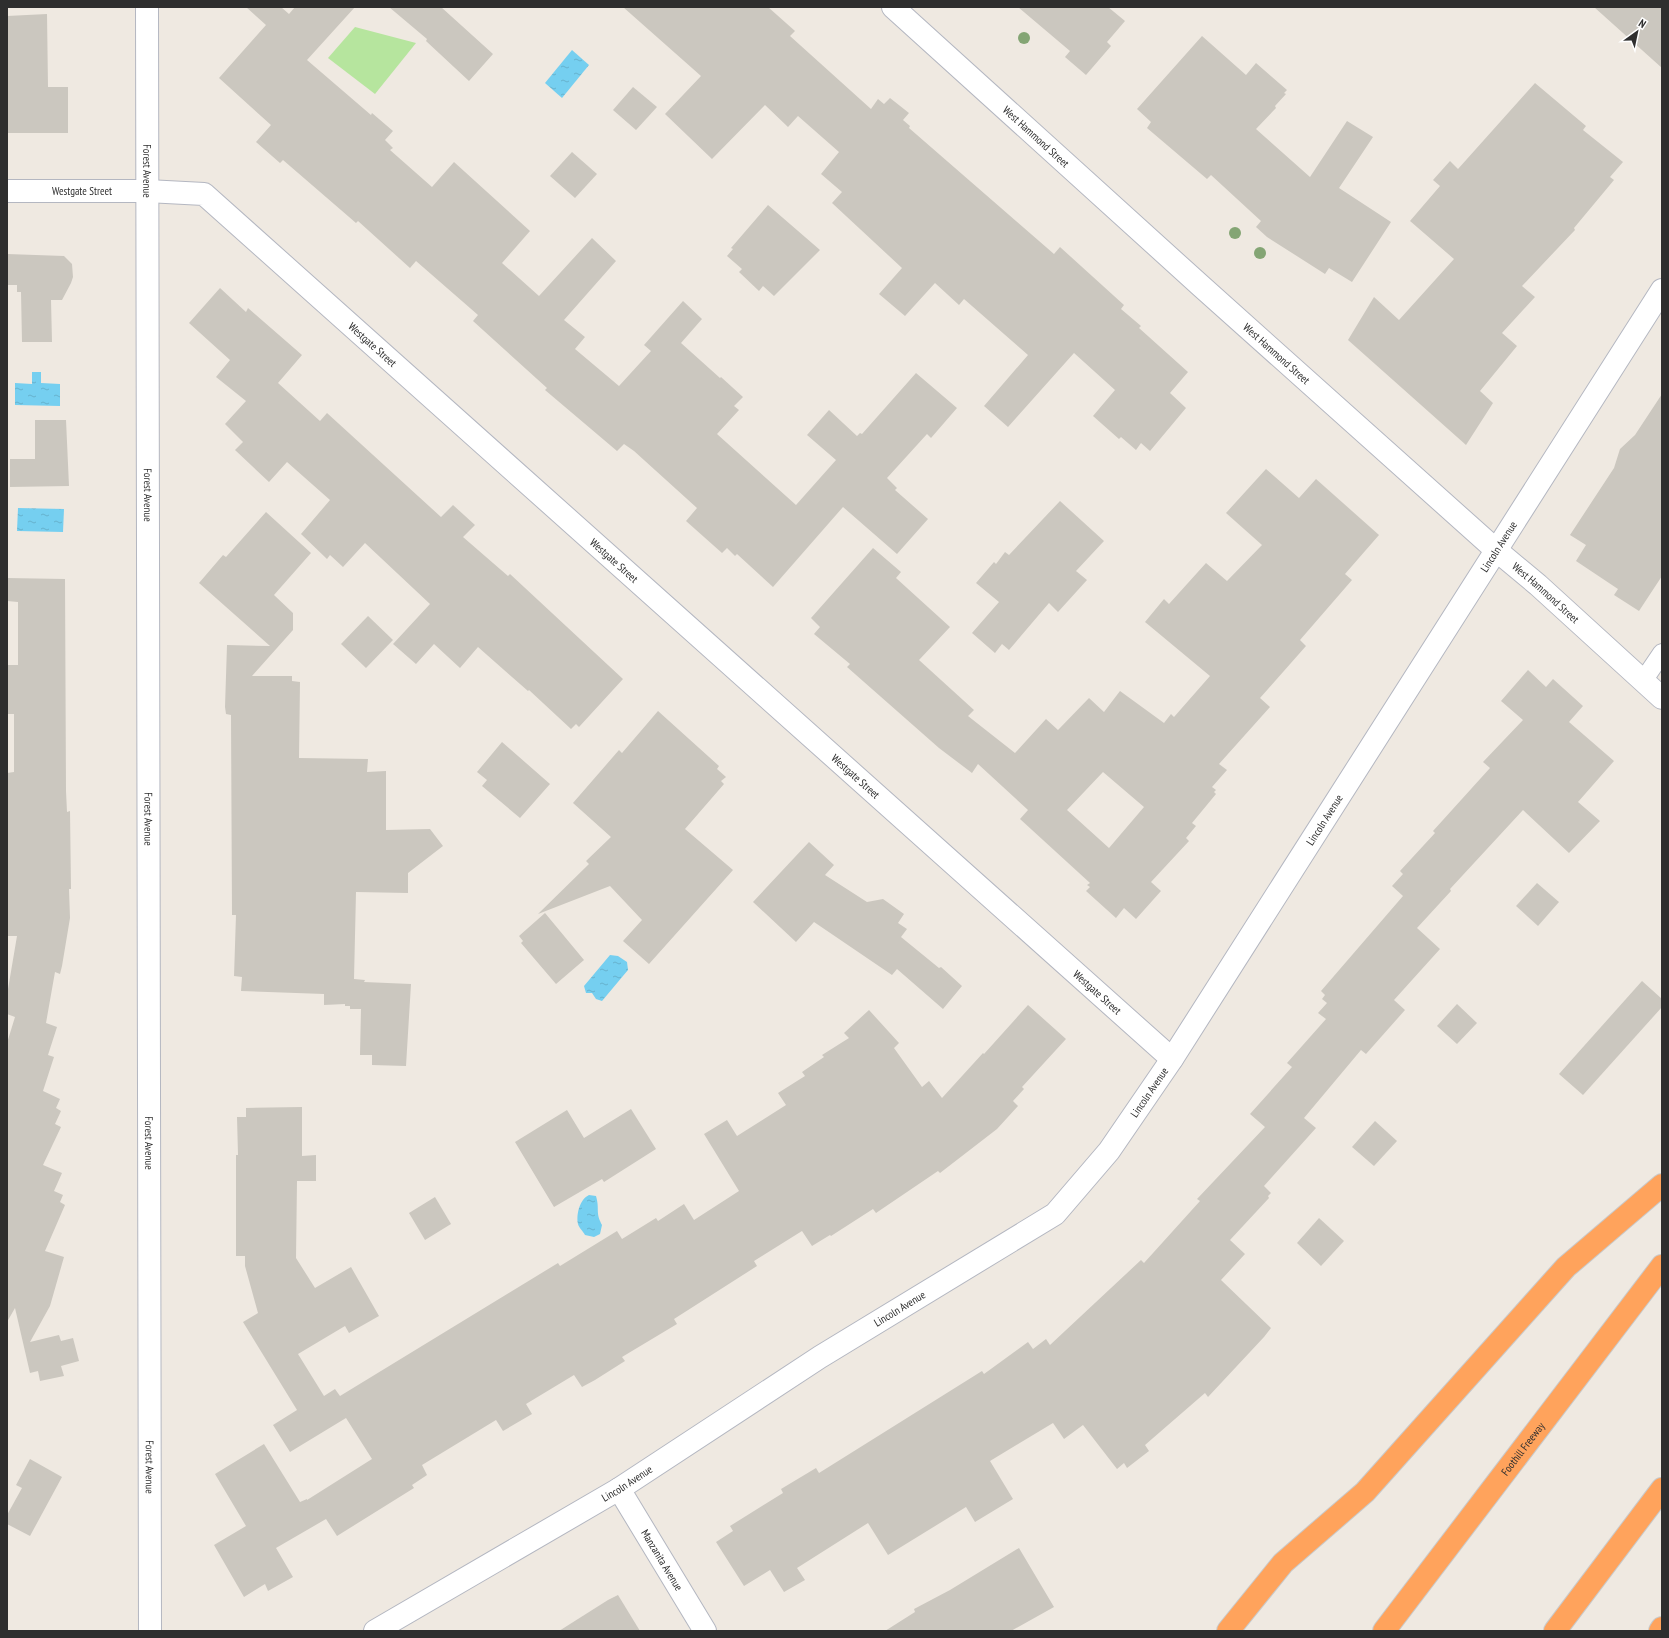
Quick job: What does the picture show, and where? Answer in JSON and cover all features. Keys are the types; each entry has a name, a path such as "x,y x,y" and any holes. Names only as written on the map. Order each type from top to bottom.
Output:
{"highway":[{"path":"1228,1631 1283,1563 1365,1492 1566,1267 1662,1185"},
{"name":"Foothill Freeway","path":"1384,1631 1662,1266"},
{"path":"1556,1631 1662,1489"}],"street":[{"name":"Forest Avenue","path":"147,7 150,1631"},
{"name":"West Hammond Street","path":"893,7 1201,286 1496,550 1538,585 1662,698"},
{"name":"Westgate Street","path":"7,191 147,191 204,194 1172,1059"},
{"name":"Lincoln Avenue","path":"375,1631 619,1489 820,1357 1055,1214 1109,1151 1172,1059 1662,290"},
{"name":"Manzanita Avenue","path":"619,1489 705,1631"}],"lane":[{"path":"1643,681 1662,653"}],"green space":[{"path":"355,27 416,43 375,94 328,58"}],"water":[{"path":"572,50 589,65 562,98 545,83"},
{"path":"32,372 41,372 41,383 60,384 60,406 15,405 15,383 32,384"},
{"path":"18,508 64,509 63,532 17,531"},
{"path":"610,955 618,956 627,962 628,970 602,1001 596,999 592,993 586,993 584,986"},
{"path":"589,1195 596,1196 598,1214 602,1225 600,1234 594,1237 585,1235 579,1225 578,1220 578,1211 581,1203"}],"building":[{"path":"246,7 281,7 289,14 295,7 355,7 307,60 371,115 372,113 393,131 385,140 393,148 390,150 432,187 454,162 530,231 502,263 539,296 592,238 616,261 564,320 585,337 575,349 619,386 651,351 644,345 683,301 702,319 681,343 743,397 734,406 739,410 717,434 796,505 836,460 807,435 829,410 857,436 860,433 862,434 916,373 957,408 931,438 927,434 887,478 897,488 895,490 928,519 897,554 843,507 773,587 737,554 735,556 727,548 722,553 686,521 697,508 634,451 624,444 617,451 545,390 547,388 473,321 478,315 416,261 410,268 358,221 356,223 283,160 280,163 256,142 271,125 219,78 266,25"},
{"path":"389,7 441,7 493,54 469,81 426,41 427,39"},
{"path":"623,7 768,7 795,31 790,36 871,109 878,99 884,104 890,98 909,113 903,120 910,126 909,128 1054,254 1060,247 1124,305 1121,309 1141,326 1139,328 1188,372 1170,393 1186,408 1150,451 1141,443 1136,450 1121,437 1119,439 1093,416 1115,390 1074,353 1008,427 984,406 1028,355 964,299 959,305 935,283 905,316 879,294 902,268 832,203 842,192 821,174 839,152 798,116 788,127 765,105 712,159 665,114 701,76"},
{"path":"1018,7 1108,7 1125,21 1107,42 1111,46 1086,75 1065,57 1070,51"},
{"path":"1594,7 1662,7 1662,68"},
{"path":"47,14 48,87 68,87 68,133 7,133 7,16"},
{"path":"1202,36 1246,75 1256,63 1287,90 1284,93 1286,94 1275,106 1276,108 1256,129 1310,177 1347,121 1373,137 1339,188 1391,222 1352,282 1329,268 1325,274 1267,237 1256,227 1261,221 1211,175 1207,179 1147,128 1151,122 1137,109"},
{"path":"1535,83 1586,126 1583,130 1623,162 1610,177 1614,180 1574,228 1575,230 1522,286 1535,297 1502,333 1517,346 1480,391 1493,403 1466,445 1348,340 1374,297 1399,320 1454,259 1410,221 1440,186 1433,180 1450,161 1458,169"},
{"path":"633,87 657,107 636,130 613,110"},
{"path":"572,152 597,174 575,198 550,176"},
{"path":"768,205 820,250 774,296 763,286 759,291 739,272 742,269 727,256 733,249 731,248"},
{"path":"7,254 64,256 72,264 73,277 62,300 51,300 52,342 22,342 21,292 17,292 17,285 7,285"},
{"path":"220,288 246,312 248,308 302,355 278,383 320,421 327,413 441,517 453,505 475,525 463,537 508,576 510,574 623,679 579,727 576,724 571,729 529,690 528,691 478,647 460,668 434,644 416,664 393,644 430,604 365,543 343,567 330,555 327,559 301,534 330,500 287,462 269,482 235,450 243,442 225,424 246,401 216,377 230,360 189,323"},
{"path":"1662,394 1662,576 1639,611 1614,595 1618,589 1576,561 1586,545 1570,535 1614,468 1620,449 1635,435"},
{"path":"35,420 66,420 69,486 10,487 10,459 35,459"},
{"path":"1266,469 1299,498 1316,479 1379,535 1345,574 1352,580 1300,640 1306,646 1260,698 1270,707 1219,764 1227,770 1212,787 1216,790 1214,792 1216,794 1192,823 1196,826 1186,838 1189,841 1151,882 1161,891 1136,919 1124,908 1116,918 1086,891 1090,887 1087,885 1090,883 1020,819 1028,810 978,764 972,773 939,748 847,667 850,664 814,634 820,627 811,618 873,548 901,572 896,578 950,627 919,660 974,710 968,716 1015,753 1046,719 1058,730 1089,698 1104,712 1120,691 1164,723 1171,714 1174,717 1210,676 1145,622 1164,599 1169,604 1206,563 1227,581 1262,545 1226,513","holes":["1103,772 1144,807 1109,848 1067,810"]},
{"path":"1060,501 1104,541 1076,571 1087,580 1058,612 1049,603 1009,650 1002,644 995,653 972,633 999,602 976,583 994,562 996,564 1005,552 1009,555"},
{"path":"266,512 311,553 274,595 293,613 293,630 252,676 292,676 292,681 300,682 299,758 368,759 367,772 386,771 386,830 430,829 443,846 408,873 408,893 356,892 354,979 365,980 364,982 411,984 406,1066 372,1065 372,1055 360,1055 361,1009 350,1009 350,1006 345,1006 345,1004 324,1005 324,994 241,991 242,977 234,976 236,915 232,915 231,715 226,714 225,707 227,645 270,646 199,583 223,555 226,557"},
{"path":"7,578 65,579 66,791 67,812 70,811 70,918 62,966 60,974 55,972 46,1023 57,1027 48,1055 54,1057 43,1091 60,1099 56,1108 61,1111 55,1124 61,1127 43,1165 62,1173 54,1191 63,1195 60,1202 65,1205 45,1251 64,1257 50,1306 30,1342 59,1335 61,1341 73,1338 79,1361 61,1366 64,1376 40,1381 38,1371 30,1373 15,1308 7,1322 7,1043 15,1017 7,1014 7,995 17,936 7,936 7,773 14,772 14,714 7,714 7,665 18,665 18,602 7,601"},
{"path":"368,616 393,640 366,668 341,644"},
{"path":"1528,670 1546,687 1553,679 1583,706 1569,722 1614,761 1578,802 1600,821 1569,853 1523,810 1450,889 1451,891 1417,928 1440,949 1394,1000 1405,1010 1366,1054 1361,1050 1304,1118 1316,1128 1264,1186 1271,1193 1268,1196 1269,1198 1230,1240 1245,1254 1221,1280 1271,1328 1264,1337 1208,1397 1205,1393 1145,1445 1149,1451 1127,1468 1124,1463 1117,1469 1083,1425 1064,1439 1053,1423 990,1461 1013,1499 975,1522 966,1507 888,1555 868,1523 797,1568 805,1580 784,1592 770,1570 744,1586 716,1542 733,1531 730,1526 783,1493 781,1489 816,1468 819,1473 982,1371 984,1374 1028,1342 1033,1349 1046,1339 1050,1345 1141,1260 1144,1263 1200,1201 1197,1199 1265,1127 1250,1114 1292,1067 1287,1063 1326,1019 1318,1013 1327,1003 1322,999 1325,995 1321,991 1403,896 1392,886 1403,874 1400,871 1435,833 1433,831 1490,768 1483,762 1523,720 1501,701"},
{"path":"658,711 719,766 717,769 726,777 721,781 724,784 685,829 733,870 649,964 623,941 642,920 610,886 538,914 589,864 586,861 611,837 573,803 619,750 622,753"},
{"path":"502,742 550,784 520,818 482,786 487,780 477,772"},
{"path":"809,842 834,865 825,875 867,902 883,899 904,914 898,923 907,929 901,937 939,968 941,967 962,986 943,1009 897,969 892,975 814,922 796,942 753,902"},
{"path":"1537,883 1559,902 1538,926 1516,906"},
{"path":"545,913 584,960 556,984 521,943 523,941 519,936"},
{"path":"1642,981 1662,999 1662,1007 1583,1095 1559,1074"},
{"path":"1457,1004 1477,1023 1457,1044 1437,1026"},
{"path":"1028,1005 1066,1039 1022,1087 1024,1089 1013,1101 1018,1106 997,1129 940,1173 938,1171 876,1213 873,1209 831,1236 830,1235 812,1246 802,1231 754,1261 757,1266 674,1319 677,1324 622,1357 625,1361 595,1380 582,1387 574,1375 526,1404 532,1414 503,1431 496,1420 422,1465 427,1475 412,1485 414,1488 337,1536 326,1519 276,1548 293,1577 268,1591 265,1584 244,1597 214,1545 246,1526 215,1474 264,1444 300,1502 307,1500 372,1459 346,1418 290,1452 273,1425 297,1410 243,1322 258,1313 245,1266 245,1256 236,1256 236,1155 238,1155 237,1117 246,1117 246,1108 302,1107 302,1156 316,1155 316,1181 297,1181 296,1258 315,1288 351,1267 379,1316 349,1333 345,1326 298,1354 324,1396 335,1389 340,1396 558,1263 560,1266 617,1231 622,1239 656,1218 658,1221 684,1204 694,1220 739,1191 704,1134 727,1120 737,1136 786,1105 778,1093 805,1076 802,1072 824,1057 822,1055 849,1038 844,1033 869,1010 899,1043 894,1048 922,1087 929,1081 942,1098"},
{"path":"631,1109 656,1149 604,1182 602,1179 554,1207 515,1142 567,1110 584,1138"},
{"path":"1375,1121 1397,1141 1374,1166 1352,1147"},
{"path":"435,1197 451,1224 425,1240 409,1213"},
{"path":"1319,1218 1344,1241 1321,1266 1297,1243"},
{"path":"30,1459 62,1477 30,1536 7,1524 7,1515 22,1488 16,1485"},
{"path":"1019,1548 1054,1607 1011,1631 885,1631 915,1612 914,1609 950,1590"},
{"path":"618,1595 640,1631 559,1631 608,1600"}]}
